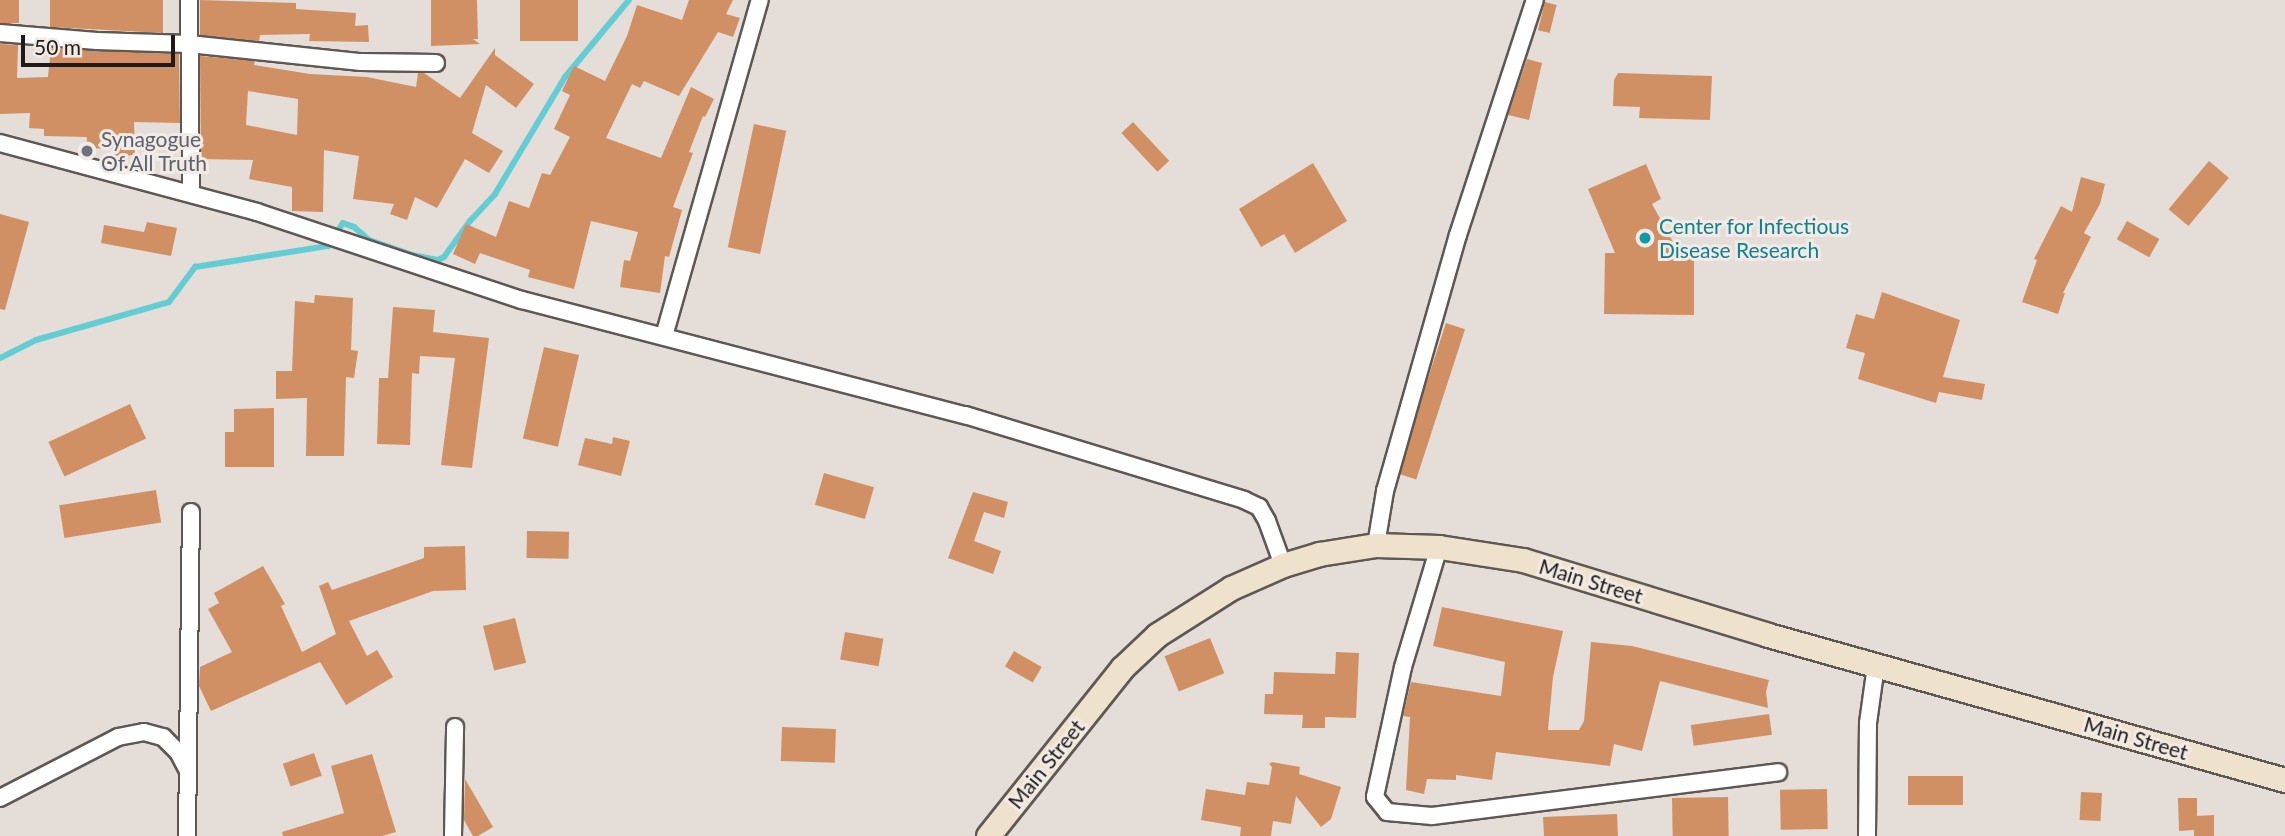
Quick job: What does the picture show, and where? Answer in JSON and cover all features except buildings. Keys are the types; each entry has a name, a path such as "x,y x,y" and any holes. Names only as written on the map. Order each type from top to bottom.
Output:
{"main road":[{"name":"Main Street","path":"988,836 1134,655 1157,635 1231,588 1283,565 1319,554 1376,545 1439,547 1523,560 1876,665 2285,780"}],"street":[{"path":"188,0 191,192"},
{"path":"664,336 761,0"},
{"path":"1376,545 1385,491 1458,235 1535,0"},
{"path":"0,33 97,41 189,44 361,62 436,63"},
{"path":"0,144 191,192 490,290 965,415 1244,500 1259,507 1283,565"},
{"path":"187,836 191,512"},
{"path":"1439,547 1404,667 1375,797 1387,812 1433,816 1778,772"},
{"path":"1867,836 1868,723 1876,665"},
{"path":"453,836 455,727"},
{"path":"0,798 118,737 144,732 163,737 178,752 188,771"}],"waterway":[{"path":"0,358 36,340 169,302 195,267 328,246 343,223 354,227 369,240 412,255 438,260 444,257 470,221 495,194 565,77 629,0"}],"place":[{"name":"Synagogue Of All Truth","path":"87,151"},
{"name":"Center for Infectious Disease Research","path":"1645,238"}]}
